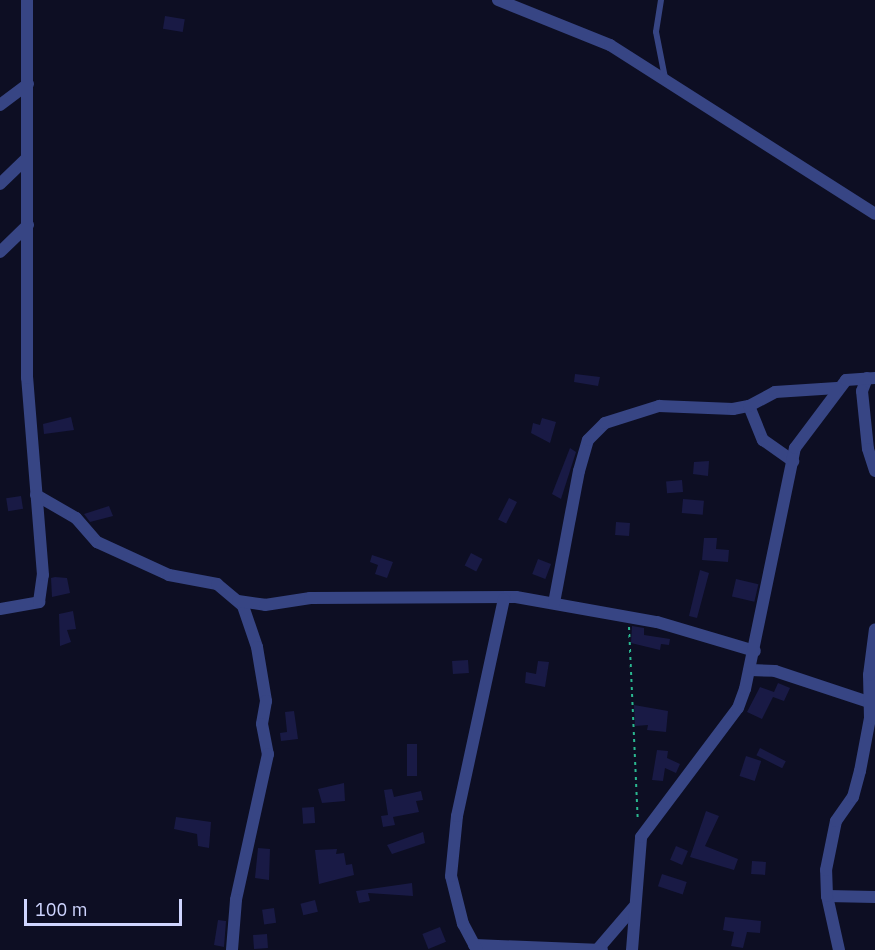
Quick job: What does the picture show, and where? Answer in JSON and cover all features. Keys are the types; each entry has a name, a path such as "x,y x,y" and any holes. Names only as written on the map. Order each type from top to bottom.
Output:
{"street":[{"path":"0,609 39,602 43,575 36,495 35,441 27,378 27,0"},
{"path":"506,1 610,45 665,78 751,138 875,214"},
{"path":"0,105 28,84"},
{"path":"0,184 26,159"},
{"path":"0,252 28,225"},
{"path":"554,603 579,471 588,440 605,423 659,406 749,406 775,392 837,388 855,377 871,378 862,392 868,449 875,471"},
{"path":"632,950 641,837 738,708 755,651 792,461 800,439 827,410 837,388"},
{"path":"749,406 763,440 792,461"},
{"path":"36,495 76,518 97,542 169,575 217,584 238,601 257,647 266,701 262,732 268,754 236,900 232,950"},
{"path":"238,601 265,605 310,598 504,599 516,597 684,629 755,651"},
{"path":"504,599 457,816 451,876 463,924 475,947 600,950 636,904"},
{"path":"839,950 827,896 829,848 836,821 853,797 872,719 869,702 875,629"},
{"path":"750,670 775,671 869,702"},
{"path":"827,896 875,897"}],"lane":[{"path":"661,0 656,32 665,78"}],"path":[{"path":"629,618 641,837"}],"building":[{"path":"165,16 185,19 183,32 163,29"},
{"path":"575,374 600,377 598,386 574,382"},
{"path":"71,417 74,430 44,434 43,424"},
{"path":"542,418 556,422 550,443 531,433 533,423 540,425"},
{"path":"570,448 576,452 561,499 552,494"},
{"path":"709,461 708,476 693,474 694,462"},
{"path":"682,480 683,492 667,493 666,481"},
{"path":"21,496 23,509 8,511 6,498"},
{"path":"509,498 517,502 506,523 498,519"},
{"path":"683,499 704,501 703,515 682,513"},
{"path":"109,506 113,516 90,522 84,514"},
{"path":"616,522 630,523 629,536 615,535"},
{"path":"704,538 717,538 716,549 729,550 728,562 702,560"},
{"path":"471,553 483,559 476,571 465,565"},
{"path":"372,555 393,562 387,578 375,574 378,565 370,562"},
{"path":"538,559 551,564 545,579 532,574"},
{"path":"700,570 709,573 697,618 689,616"},
{"path":"51,578 67,578 70,593 52,597"},
{"path":"736,579 758,584 754,602 732,597"},
{"path":"73,611 76,629 67,630 71,642 60,646 59,614"},
{"path":"632,626 644,628 644,635 670,639 669,645 661,644 660,650 631,643"},
{"path":"468,660 469,673 453,674 452,661"},
{"path":"538,661 549,662 545,687 525,683 526,672 536,674"},
{"path":"778,683 790,688 784,701 773,697 762,719 747,712 760,687 774,692"},
{"path":"634,705 668,711 666,732 647,730 648,725 635,726"},
{"path":"294,711 298,739 281,741 280,733 287,732 285,712"},
{"path":"407,744 417,744 417,776 407,776"},
{"path":"760,748 786,761 782,768 756,755"},
{"path":"657,750 668,751 667,758 680,764 676,773 665,768 663,781 652,780"},
{"path":"746,756 761,761 755,781 740,776"},
{"path":"344,783 345,801 322,803 318,789"},
{"path":"392,789 394,797 421,791 423,800 416,801 419,812 393,817 395,825 383,827 381,816 388,815 384,790"},
{"path":"314,807 315,823 303,824 302,808"},
{"path":"706,811 719,816 705,846 738,859 734,870 690,857"},
{"path":"176,817 211,822 209,848 198,846 197,834 174,829"},
{"path":"423,832 425,843 392,854 387,845"},
{"path":"676,846 688,851 682,865 670,860"},
{"path":"258,848 270,849 269,880 255,878"},
{"path":"337,849 336,854 344,853 346,865 352,864 354,875 319,884 315,850"},
{"path":"752,861 766,862 765,875 751,874"},
{"path":"662,874 687,882 683,894 658,886"},
{"path":"412,883 413,896 368,893 370,901 359,903 356,891"},
{"path":"315,900 318,912 303,915 300,904"},
{"path":"274,908 276,923 264,925 262,910"},
{"path":"725,917 761,921 760,933 747,932 743,948 731,946 734,932 723,930"},
{"path":"218,920 226,921 224,947 214,945"},
{"path":"440,927 446,942 428,949 422,934"},
{"path":"267,934 268,948 254,949 253,935"}]}
